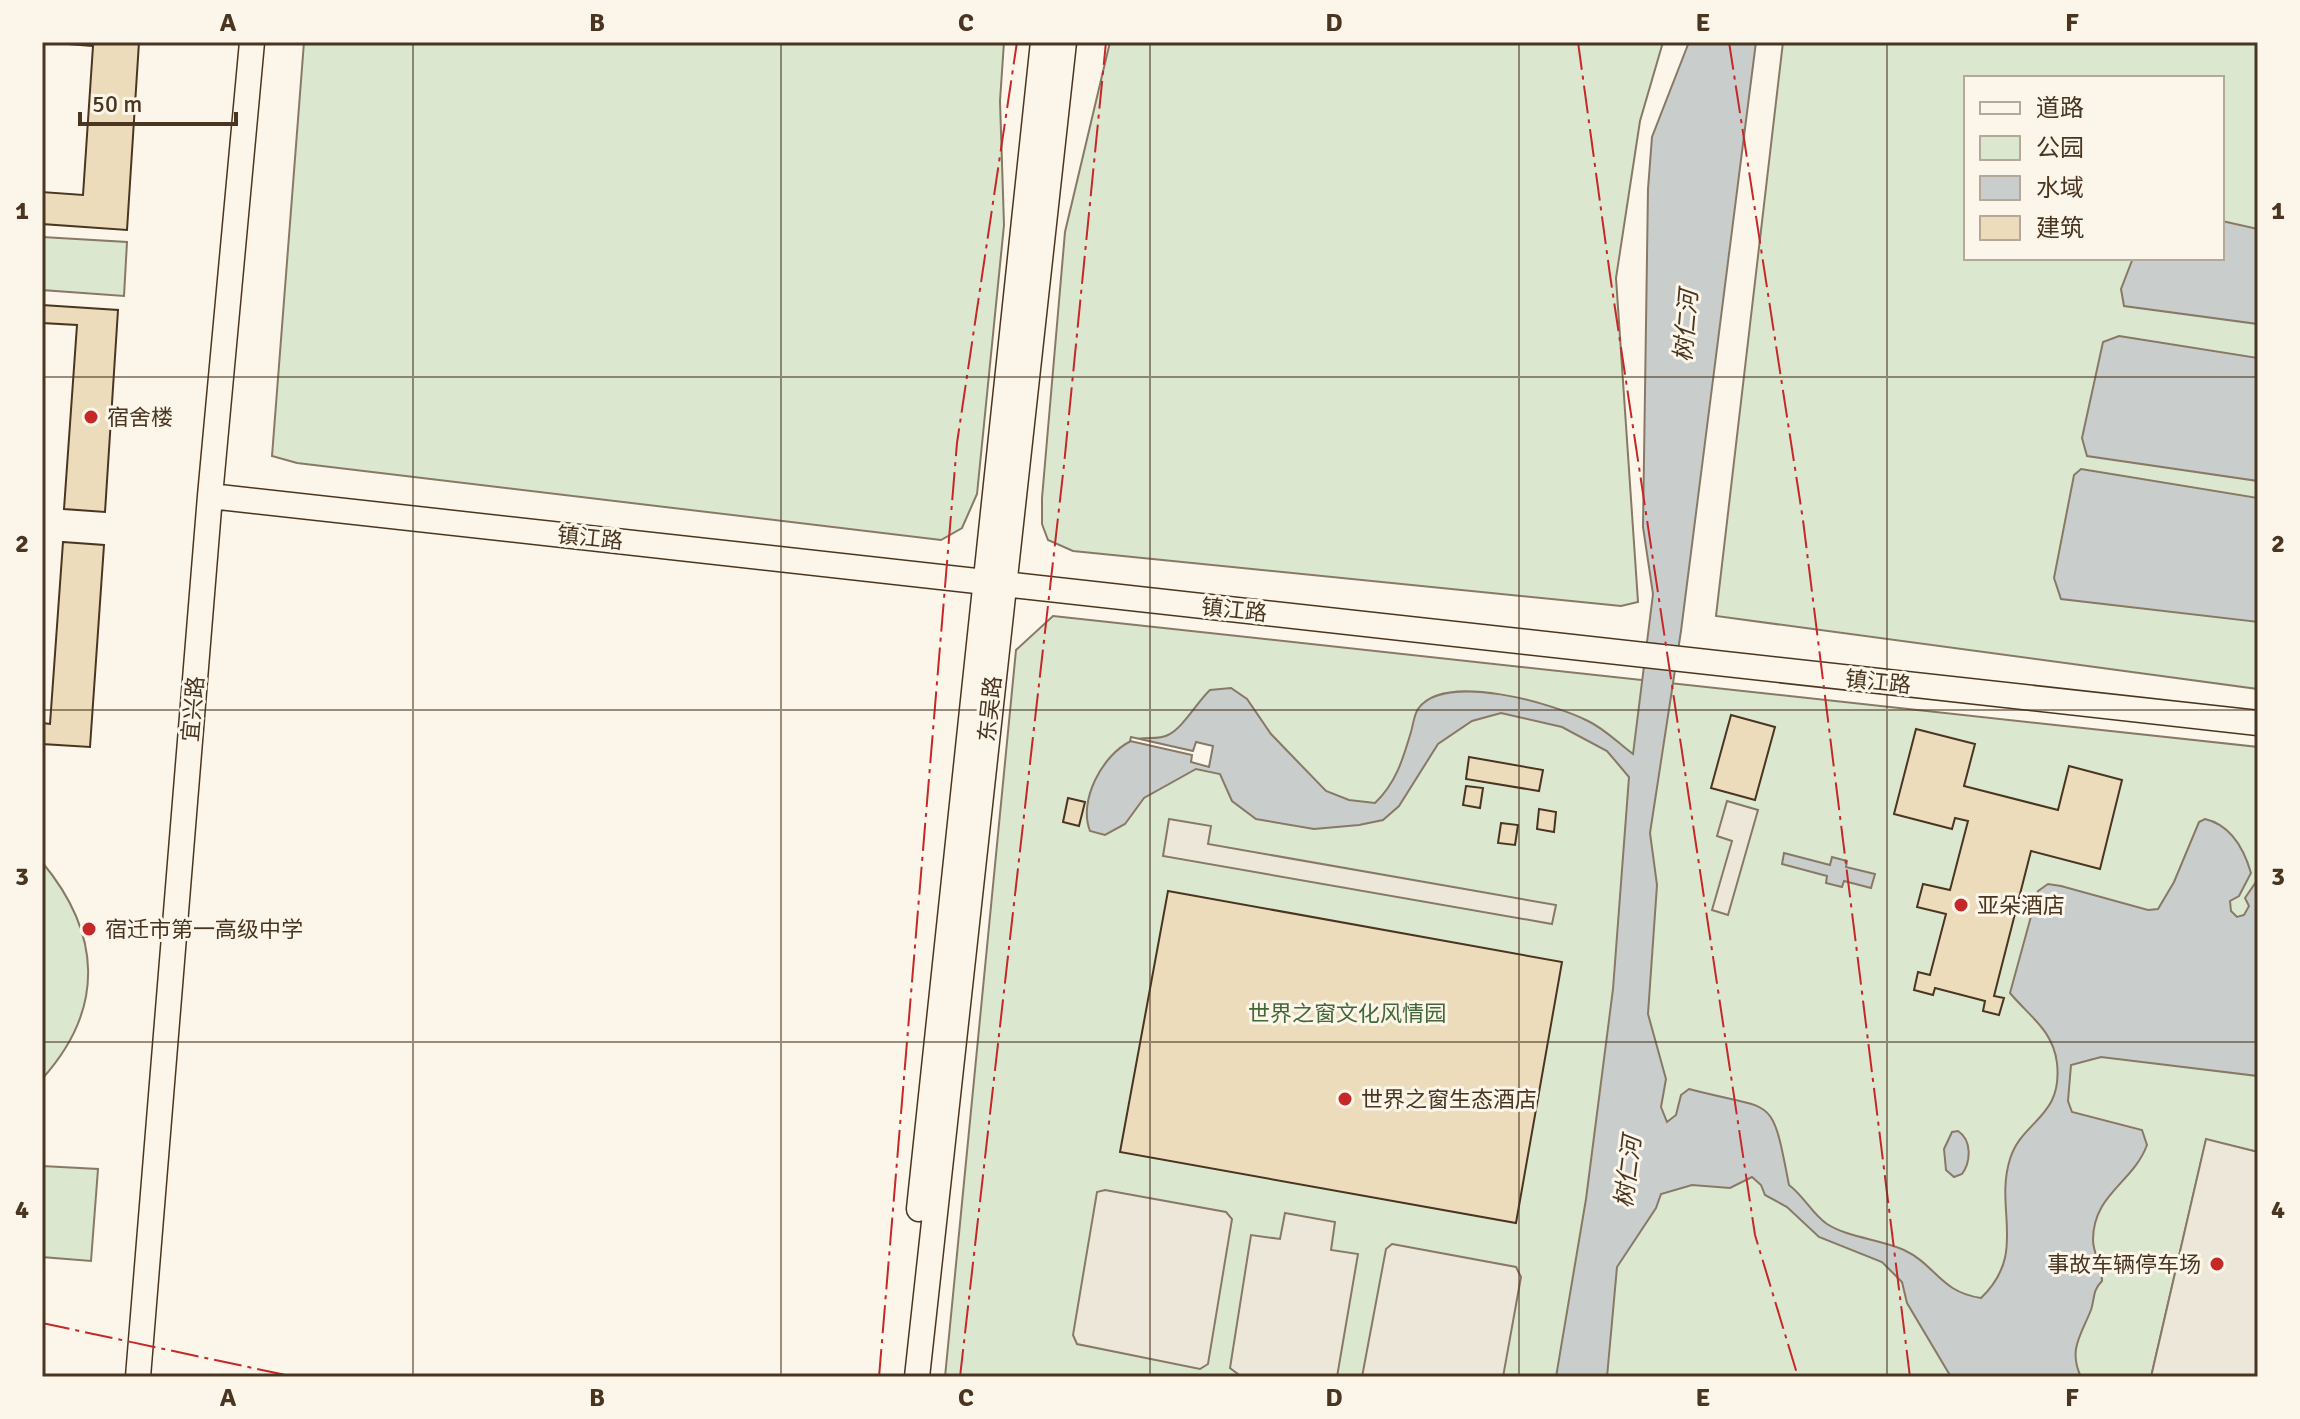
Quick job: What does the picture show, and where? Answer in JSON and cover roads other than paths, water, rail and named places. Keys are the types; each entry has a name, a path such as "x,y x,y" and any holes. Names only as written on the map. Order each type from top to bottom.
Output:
{"street":[{"name":"宜兴路","path":"138,1377 210,496 252,42"},
{"name":"东吴路","path":"917,1377 1043,42"},
{"name":"东吴路","path":"901,1377 993,583 1064,42"},
{"name":"镇江路","path":"210,496 2258,723"}],"water":[{"name":"树仁河","path":"1689,42 1756,42 1681,631 1650,833 1657,885 1648,1014 1666,1079 1661,1107 1667,1122 1676,1115 1681,1095 1689,1089 1764,1110 1778,1134 1789,1185 1822,1220 1836,1229 1904,1250 1956,1290 1981,1298 1995,1281 2007,1248 2005,1196 2010,1159 2023,1135 2048,1107 2057,1081 2057,1063 2051,1041 2010,993 2038,891 2048,884 2148,910 2158,909 2174,882 2199,822 2205,819 2222,827 2235,839 2251,873 2239,896 2230,901 2231,911 2237,917 2244,915 2249,906 2245,898 2258,879 2258,1076 2101,1057 2071,1065 2068,1101 2072,1112 2142,1130 2147,1145 2133,1169 2106,1200 2095,1224 2093,1245 2102,1281 2095,1291 2091,1310 2077,1343 2076,1359 2081,1377 1951,1377 1907,1303 1902,1282 1882,1262 1819,1237 1787,1207 1765,1195 1761,1185 1752,1177 1730,1188 1692,1185 1661,1194 1656,1208 1617,1267 1607,1377 1556,1377 1586,1199 1613,989 1629,777 1607,751 1562,727 1501,713 1472,721 1438,744 1399,806 1383,820 1314,829 1256,819 1232,801 1220,774 1196,769 1144,798 1125,824 1105,835 1090,831 1087,806 1090,793 1111,757 1135,739 1164,737 1174,732 1210,690 1231,688 1247,699 1271,734 1326,791 1349,800 1375,803 1398,770 1418,709 1431,698 1451,692 1500,694 1572,714 1594,724 1633,754 1653,594 1643,527 1648,189 1652,137"},
{"path":"2224,221 2258,229 2258,324 2124,306 2121,289 2132,260 2224,260"},
{"path":"2119,336 2258,358 2258,481 2087,456 2082,438 2103,342"},
{"path":"2081,469 2258,498 2258,622 2061,599 2054,578 2074,475"},
{"path":"1784,853 1830,865 1832,857 1847,861 1846,867 1875,874 1871,888 1844,881 1842,887 1826,883 1827,876 1782,864"},
{"path":"1958,1131 1968,1145 1968,1157 1962,1174 1954,1177 1946,1170 1944,1149 1952,1132"}],"place":[{"name":"宿舍楼","path":"91,417"},
{"name":"亚朵酒店","path":"1961,905"},
{"name":"宿迁市第一高级中学","path":"89,929"},
{"name":"世界之窗生态酒店","path":"1345,1099"},
{"name":"事故车辆停车场","path":"2217,1264"}],"park label":[{"name":"世界之窗文化风情园","path":"1347,1013"}]}
